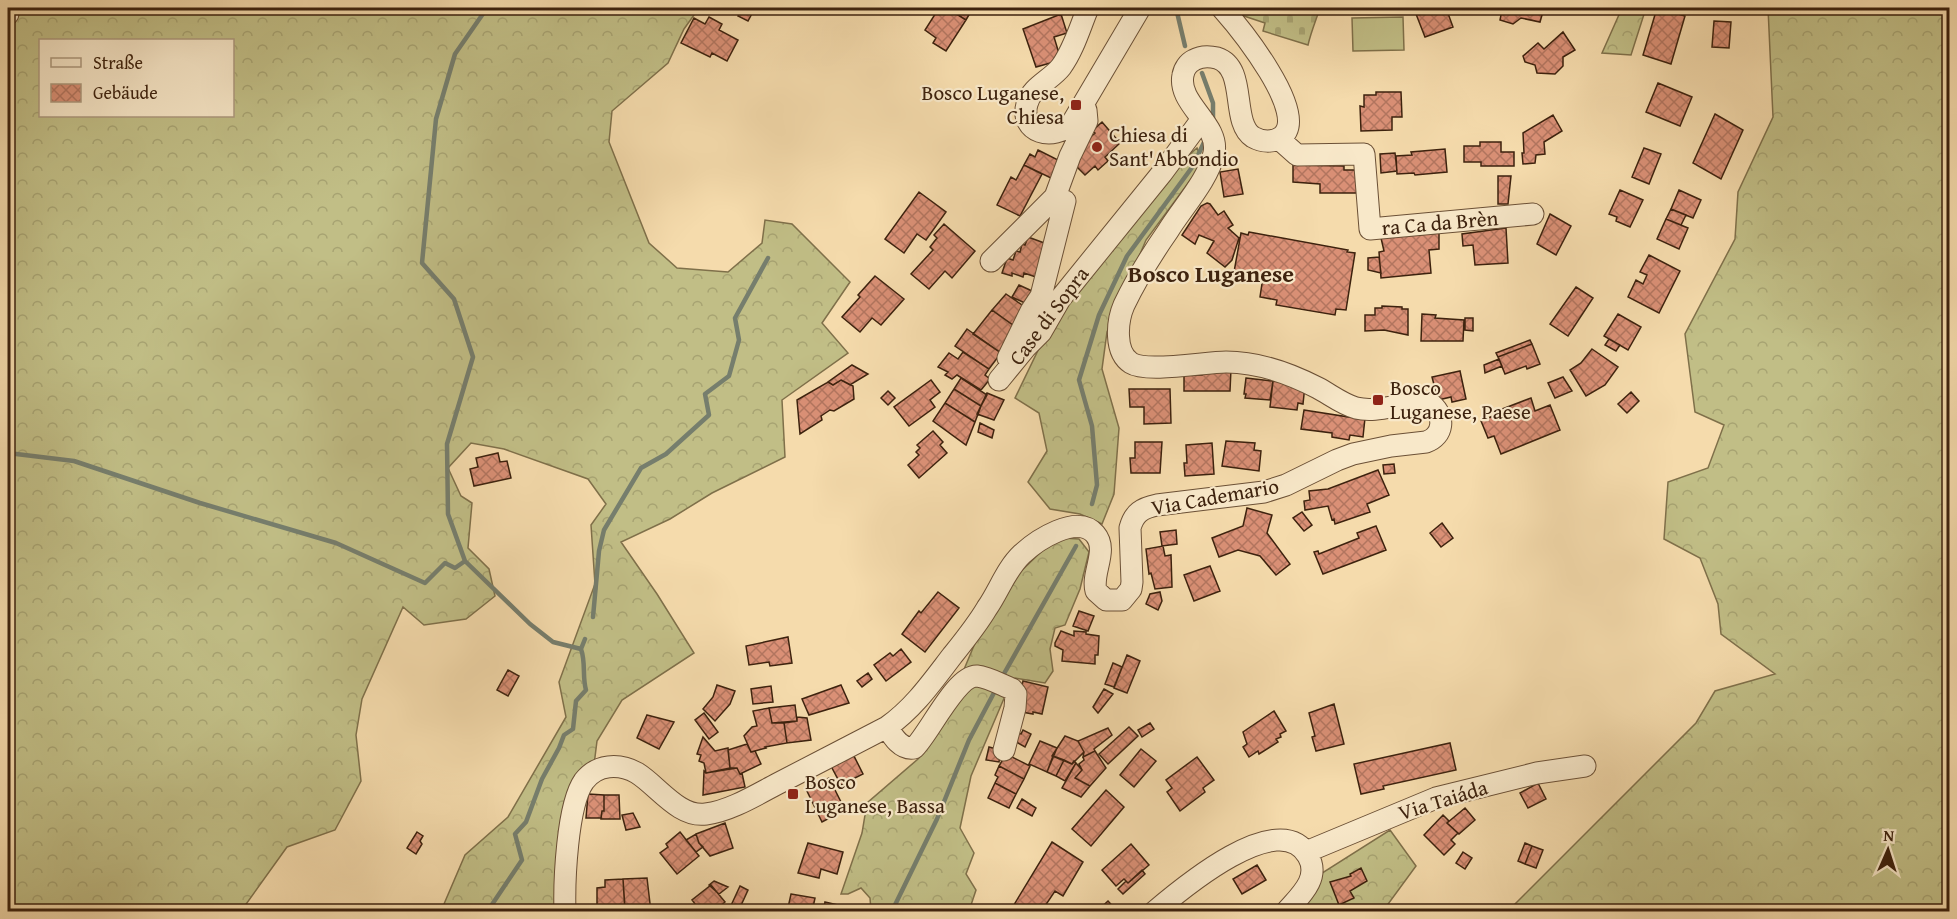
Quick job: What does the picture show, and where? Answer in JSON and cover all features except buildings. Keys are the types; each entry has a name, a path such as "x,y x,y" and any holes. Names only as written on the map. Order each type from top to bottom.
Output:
{"street":[{"path":"8,8 8,14"},
{"path":"1088,8 1061,66 1031,95 1027,103 1027,118 1035,129 1043,133 1059,133 1072,123 1140,8"},
{"path":"1205,125 1186,94 1183,73 1190,62 1212,57 1221,59 1230,68 1243,120 1249,133 1267,142 1279,139 1289,125 1288,109 1268,70 1250,42 1222,8"},
{"path":"991,261 1055,197 1070,156 1087,121 1084,103"},
{"name":"Case di Sopra","path":"1055,197 1065,201 1041,296 1013,345 999,380 1041,332 1060,299 1162,172 1205,125"},
{"name":"Via Cademario","path":"565,912 565,873 573,817 580,788 593,772 613,766 629,770 686,811 714,813 746,800 887,727 898,719 921,696 987,610 1015,562 1030,547 1054,533 1077,526 1094,533 1098,538 1100,551 1094,579 1096,591 1106,600 1122,600 1131,589 1130,528 1132,520 1140,510 1157,504 1264,492 1286,485 1345,457 1391,446 1426,442 1432,440 1439,432 1440,414 1432,405 1420,403 1370,409 1358,408 1336,400 1302,380 1254,366 1229,362 1158,367 1138,366 1129,362 1119,343 1120,320 1124,307 1210,164 1215,145 1205,125"},
{"name":"ra Ca da Brèn","path":"1279,139 1297,155 1364,154 1370,229 1533,214"},
{"path":"887,727 898,742 908,749 914,748 953,692 969,679 978,676 1014,691 1016,700 1004,750"},
{"name":"Via Taiáda","path":"1306,852 1436,798 1537,773 1585,766"},
{"path":"1154,912 1208,870 1244,850 1283,839 1298,844 1306,852 1312,868 1311,880 1306,889 1286,912"}],"green space":[{"path":"8,8 699,8 684,29 668,63 612,111 609,142 649,243 677,268 728,272 762,243 765,220 792,224 850,282 822,323 848,353 782,400 785,457 712,493 670,519 621,542 694,653 622,700 597,741 593,773 584,780 565,911 441,911 465,855 508,817 566,717 559,682 595,584 591,525 606,504 588,479 504,449 471,443 448,468 461,496 472,503 468,548 489,569 495,596 466,619 424,625 403,607 362,699 356,735 361,781 335,830 287,847 244,907 244,911 8,911"},
{"path":"1232,8 1320,8 1308,45 1263,31 1265,23 1238,14"},
{"path":"1622,8 1646,8 1631,55 1602,53"},
{"path":"1768,8 1949,8 1949,911 1508,911 1696,723 1715,691 1775,674 1721,634 1718,604 1700,558 1664,539 1668,482 1708,468 1724,425 1695,412 1685,334 1735,239 1738,192 1773,117"},
{"path":"1403,17 1404,50 1353,51 1352,18"},
{"path":"1197,148 1203,163 1146,240 1107,332 1102,369 1119,428 1114,494 1102,524 1080,514 1050,509 1028,482 1047,451 1039,413 1015,398 1044,338 1145,200 1166,175"},
{"path":"1063,538 1079,539 1089,552 1080,589 1065,625 1055,628 1050,649 1053,671 1045,683 1015,678 971,776 960,828 974,853 966,874 976,890 969,911 871,911 870,898 861,888 848,894 841,894 862,833 867,803 918,759 948,718 952,698 978,636 1017,575 1043,550"},
{"path":"1390,830 1416,866 1383,911 1286,912 1311,880"}],"waterway":[{"path":"487,8 455,54 436,119 422,263 454,299 473,357 447,444 448,514 465,561 530,624 553,642 581,649 586,690 576,701 573,729 564,735 542,779 526,822 515,834 522,860 487,912"},
{"path":"1176,8 1185,46"},
{"path":"1202,73 1213,103 1213,122"},
{"path":"1092,504 1097,485 1092,426 1079,380 1099,315 1127,256 1193,166 1206,138"},
{"path":"593,617 599,551 604,530 641,468 666,454 709,415 705,394 729,376 739,340 735,318 768,258"},
{"path":"8,453 74,461 200,503 336,543 425,583 445,563 455,568 465,561"},
{"path":"1001,679 1076,546"},
{"path":"581,649 585,639"},
{"path":"895,905 937,819 969,740 996,689"}],"place":[{"name":"Bosco Luganese, Chiesa","path":"1076,105"},
{"name":"Chiesa di Sant'Abbondio","path":"1097,147"},
{"name":"Bosco Luganese, Paese","path":"1378,400"},
{"name":"Bosco Luganese, Bassa","path":"793,794"}],"district":[{"name":"Bosco Luganese","path":"1211,274"}]}
